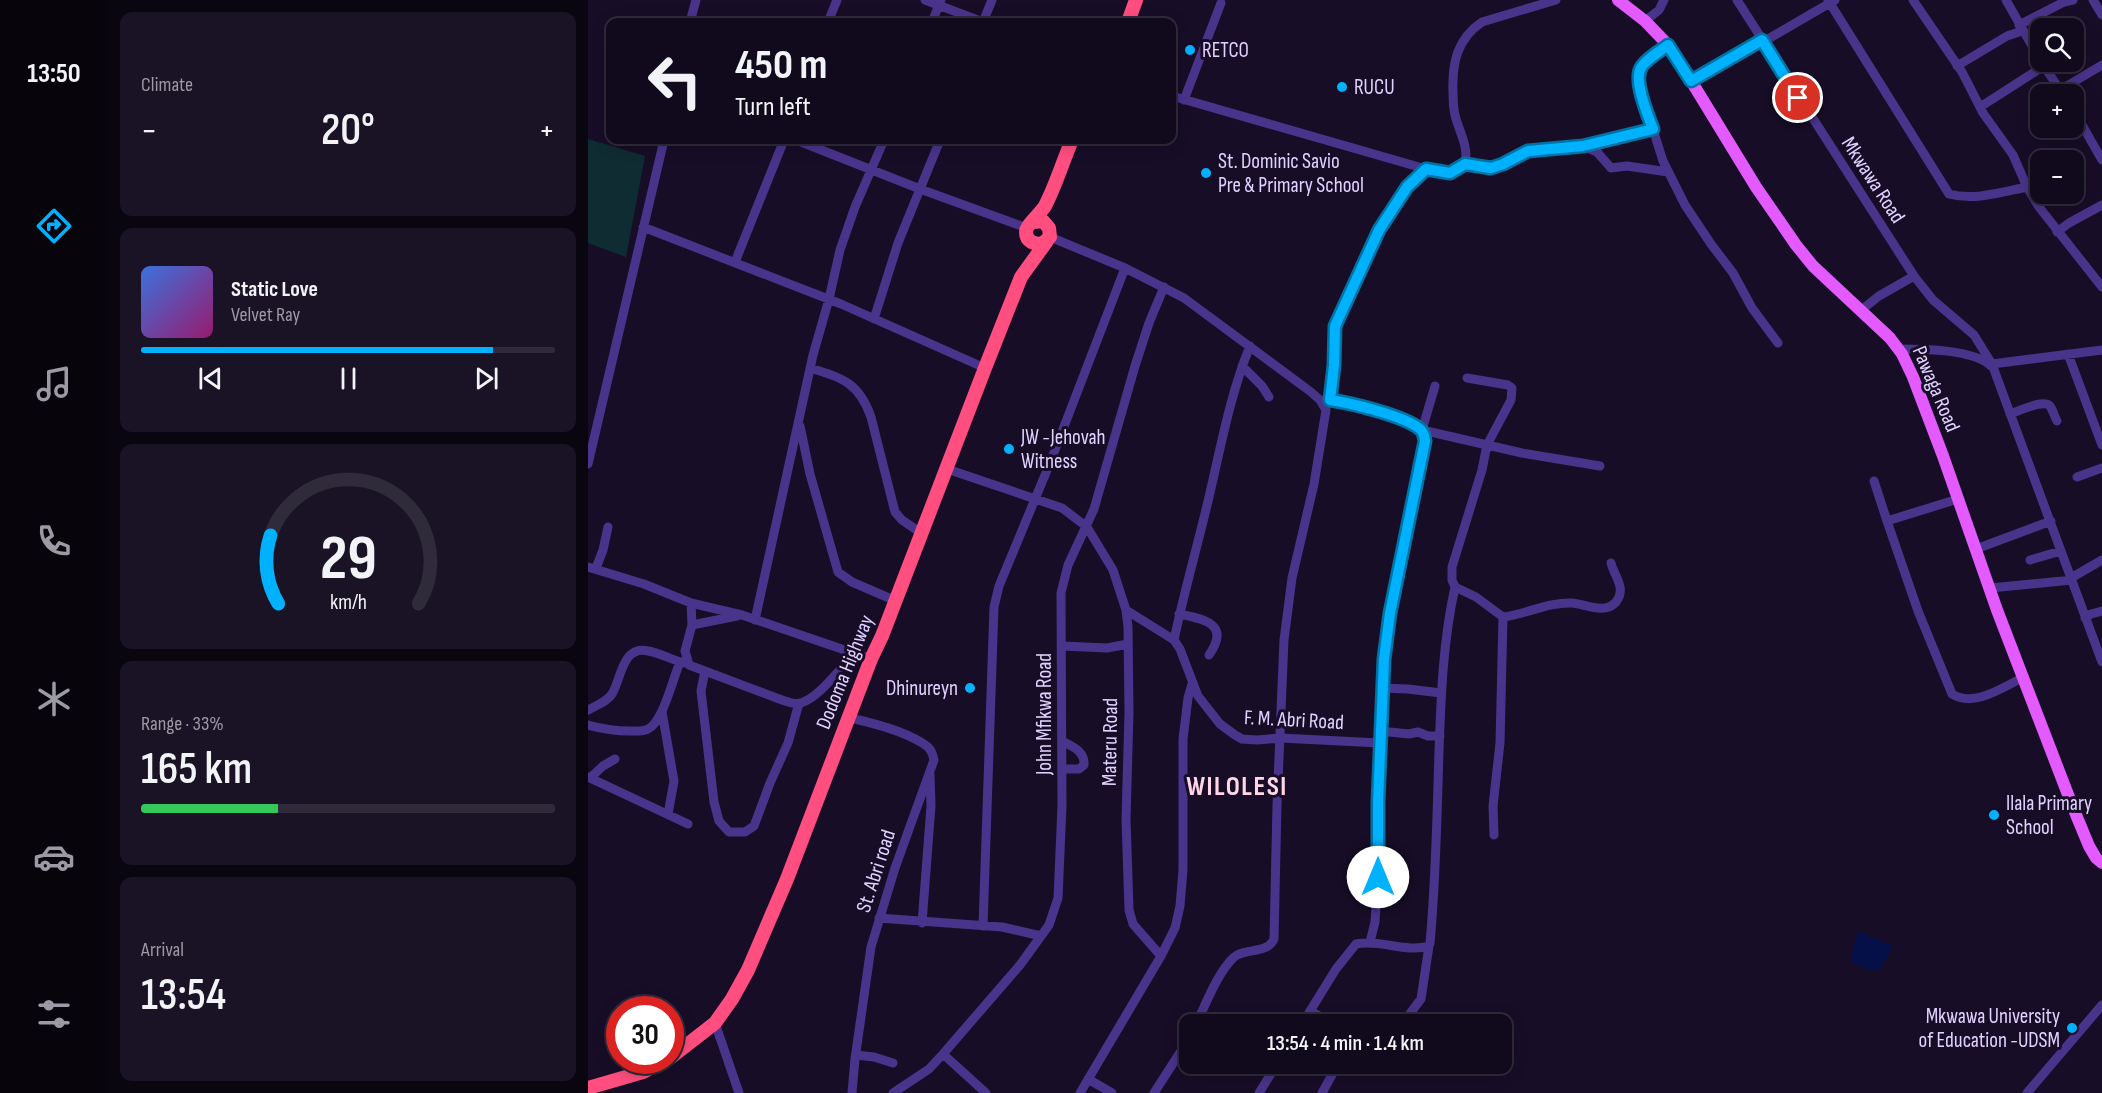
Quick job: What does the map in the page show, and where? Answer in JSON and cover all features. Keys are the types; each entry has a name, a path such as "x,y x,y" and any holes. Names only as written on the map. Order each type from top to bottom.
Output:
{"highway":[{"path":"1120,18 1127,0"},
{"path":"1129,18 1136,0"},
{"path":"1022,277 1029,228 1046,204 1070,144"},
{"path":"1022,277 1049,235 1055,200 1078,144"},
{"path":"1029,228 1043,221 1049,235"},
{"path":"1029,228 1030,241 1034,244 1043,243 1049,235"},
{"name":"Dodoma Highway","path":"684,1047 715,1023 732,999 751,963 787,879 1022,277"},
{"path":"588,1088 636,1074"}],"main road":[{"name":"Pawaga Road","path":"1618,0 1645,21 1668,45 1756,187 1796,245 1813,266 1890,338 1898,349 1917,387 2072,805 2089,846 2102,863"}],"street":[{"path":"691,18 696,0"},
{"path":"830,18 837,0"},
{"path":"925,0 940,3 974,18"},
{"path":"985,18 992,0"},
{"path":"1465,164 1466,149 1454,106 1453,82 1457,51 1472,29 1482,22 1556,0"},
{"path":"1645,21 1659,10 1664,0"},
{"name":"Mkwawa Road","path":"1737,0 1914,276 1943,310 1974,336 1992,365 2102,662"},
{"path":"1913,0 2013,155 2027,187 2057,232 2102,287"},
{"path":"2006,0 2030,44"},
{"path":"1957,66 2064,2 2073,0"},
{"path":"2093,0 2102,15"},
{"path":"1691,81 1831,1 1949,194 1970,197 2027,187"},
{"path":"934,18 940,3"},
{"path":"1184,100 1221,3"},
{"path":"1668,45 1645,63 1639,72 1639,85 1668,171 1677,192 1700,230 1733,273 1752,308 1778,343"},
{"path":"2074,84 2102,65"},
{"path":"1980,107 2030,72"},
{"path":"1176,97 1426,169 1450,173 1465,164 1491,168 1528,151 1583,146 1653,129"},
{"path":"2084,129 2102,160"},
{"path":"588,464 663,144"},
{"path":"735,262 782,144"},
{"path":"806,144 920,189 1029,228"},
{"path":"755,620 810,368 840,250 855,207 882,144"},
{"path":"874,319 898,243 938,144"},
{"path":"1583,146 1597,153 1611,168 1627,166 1668,171"},
{"path":"1330,400 1335,326 1379,230 1407,187 1426,169"},
{"path":"2057,232 2102,205"},
{"path":"643,226 829,299 985,368"},
{"path":"1049,235 1125,268 1184,298 1280,367 1320,400 1326,410 1314,484 1291,588 1284,640 1274,939 1268,946 1234,957 1224,970 1201,1014"},
{"path":"983,927 994,607 999,586 1125,268"},
{"path":"1860,311 1879,296 1914,276"},
{"name":"John Mfikwa Road","path":"893,1093 919,1077 943,1054 1020,965 1053,915 1058,898 1062,769 1061,593 1064,577 1087,527 1102,484 1135,366 1164,287"},
{"path":"1126,610 1174,639 1219,449 1242,366 1250,346"},
{"path":"1898,349 1967,355 1985,360 1992,365 2102,350"},
{"path":"2068,354 2102,445"},
{"path":"1242,366 1262,386 1269,397"},
{"path":"810,368 842,378 861,396 871,417 896,512 902,520 921,533"},
{"path":"1410,1014 1421,999 1429,946 1435,867 1441,693 1447,632 1455,587 1451,574 1452,567 1487,445 1508,408 1513,393 1512,388 1508,385 1467,378"},
{"path":"1370,942 1375,922 1378,877 1381,688 1390,613 1425,441 1422,430 1435,386"},
{"path":"1320,400 1330,400 1394,417 1422,430 1522,453 1600,466"},
{"path":"2010,414 2045,403 2050,406 2057,421"},
{"path":"799,421 810,474 838,572 852,582 896,600"},
{"path":"2078,477 2102,468"},
{"path":"947,469 1062,508 1087,527"},
{"path":"1874,481 1918,611 1952,694 1960,699 1971,700 2024,677"},
{"path":"1887,521 1958,499"},
{"path":"1976,549 2051,521"},
{"path":"608,527 603,550 592,567 658,589 691,603 742,615 871,659"},
{"name":"Materu Road","path":"1087,527 1113,570 1126,610 1129,713 1126,819 1129,910 1133,924 1161,956"},
{"path":"2030,560 2061,551"},
{"path":"1990,588 2071,579 2102,560"},
{"path":"1503,617 1556,604 1570,603 1597,609 1611,606 1619,596 1620,585 1611,563"},
{"path":"1455,587 1476,597 1503,617"},
{"path":"588,725 611,731 643,731 653,726 684,663 692,625 691,603"},
{"path":"2085,618 2102,611"},
{"path":"1179,614 1202,619 1212,624 1217,634 1216,642 1209,655"},
{"path":"692,625 742,615"},
{"path":"1494,835 1493,806 1500,743 1503,617"},
{"name":"F. M. Abri Road","path":"1174,639 1192,684 1206,708 1234,735 1257,741 1280,738 1380,742"},
{"path":"1062,646 1107,648 1128,644"},
{"path":"588,710 609,698 625,661 634,652 647,650 782,700 799,704"},
{"path":"705,671 701,691 714,802 722,825 729,832 745,832 754,826 788,743 799,704 816,693 856,654"},
{"path":"1080,1093 1161,956 1175,928 1180,906 1183,870 1184,739 1188,698 1192,684"},
{"path":"1381,688 1441,693"},
{"path":"661,710 674,773 674,790 668,814"},
{"name":"St. Abri road","path":"850,718 873,723 905,735 928,747 933,753 934,760 899,854 871,948 855,1055 852,1093"},
{"path":"1380,731 1409,734 1418,732 1428,736 1440,736"},
{"path":"1062,741 1079,750 1084,759 1084,765 1079,769 1062,769"},
{"path":"615,759 589,778 688,824"},
{"path":"922,923 931,806 930,773"},
{"path":"879,918 1010,929 1041,936"},
{"path":"1309,1014 1336,969 1356,944 1370,942 1429,946"},
{"path":"2027,1093 2102,1005"},
{"path":"1311,1011 1316,1014"},
{"path":"715,1023 739,1093"},
{"path":"943,1054 986,1093"},
{"path":"855,1055 874,1057 893,1063"},
{"path":"1154,1093 1179,1055"},
{"path":"1259,1093 1271,1074"},
{"path":"1323,1093 1333,1074"},
{"path":"1088,1079 1112,1093"}],"green space":[{"path":"588,139 645,156 626,257 588,243"}],"shaded area":[{"path":"1858,931 1893,946 1880,970 1870,970 1850,961"}],"place":[{"name":"RETCO","path":"1190,50"},
{"name":"RUCU","path":"1342,87"},
{"name":"St. Dominic Savio Pre & Primary School","path":"1206,173"},
{"name":"JW -Jehovah Witness","path":"1009,449"},
{"name":"Dhinureyn","path":"970,688"},
{"name":"Ilala Primary School","path":"1994,815"},
{"name":"Mkwawa University of Education -UDSM","path":"2072,1028"}],"district":[{"name":"WILOLESI","path":"1237,787"}],"route":[{"path":"1378,877 1381,688 1384,659 1390,613 1425,441 1422,430 1411,423 1362,407 1330,400 1335,326 1379,230 1407,187 1426,169 1450,173 1465,164 1491,168 1528,151 1572,148 1653,129 1639,85 1639,72 1645,63 1668,45 1691,81 1762,40 1798,98"}]}
